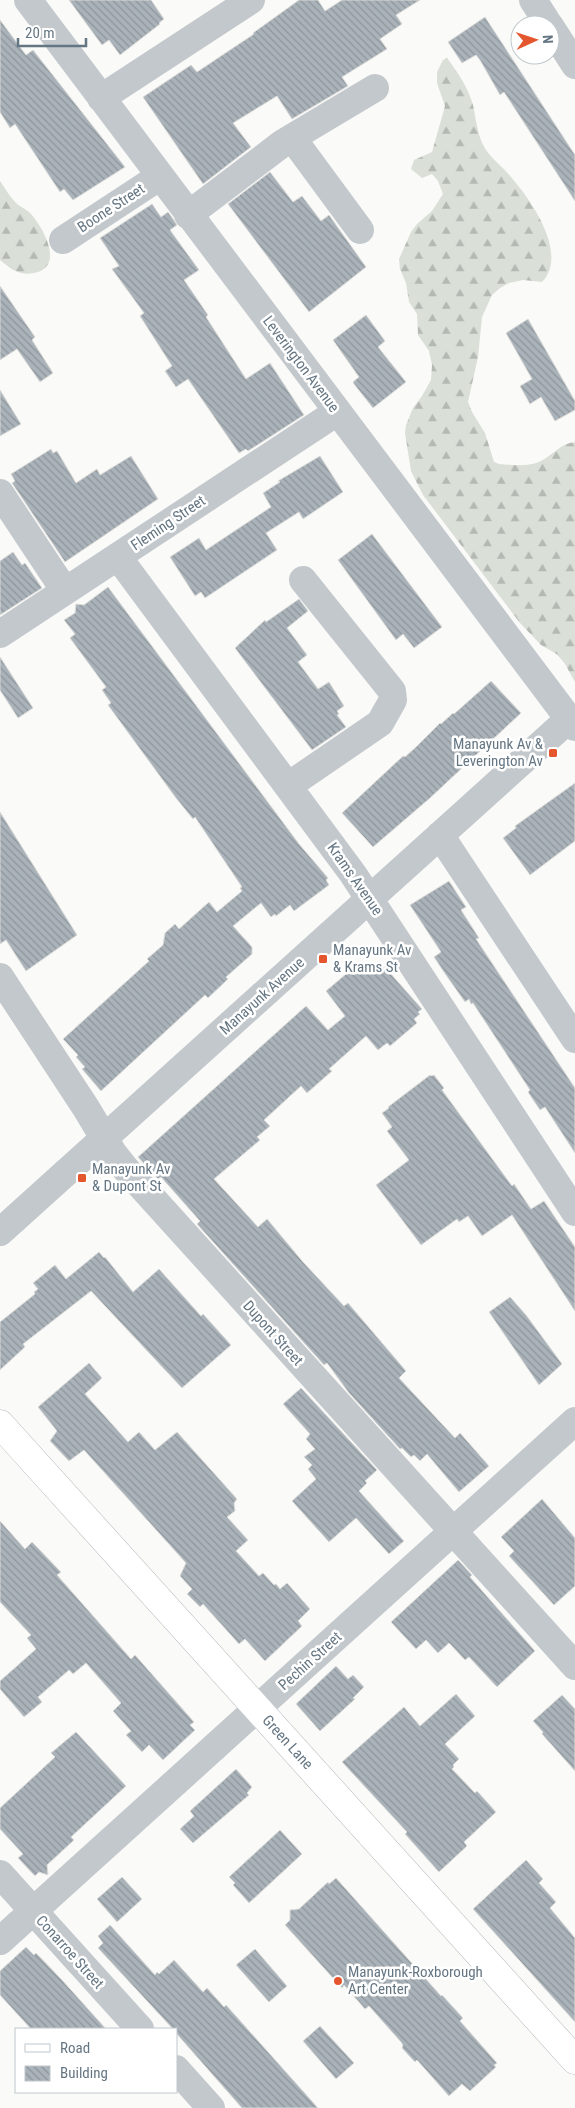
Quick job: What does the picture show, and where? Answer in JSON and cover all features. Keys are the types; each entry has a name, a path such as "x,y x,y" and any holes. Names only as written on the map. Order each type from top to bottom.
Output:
{"main road":[{"name":"Green Lane","path":"0,1424 575,2060"}],"street":[{"name":"Leverington Avenue","path":"28,0 572,723"},
{"path":"101,98 251,0"},
{"path":"533,0 543,15"},
{"path":"560,42 575,65"},
{"path":"188,215 283,143 375,88"},
{"path":"293,138 360,230"},
{"name":"Boone Street","path":"64,240 160,177"},
{"name":"Fleming Street","path":"0,634 337,412"},
{"path":"0,494 65,591"},
{"name":"Krams Avenue","path":"118,557 288,786 369,899 575,1212"},
{"path":"288,786 380,723 392,704 394,697 392,691 304,580"},
{"name":"Manayunk Avenue","path":"0,1232 440,835 572,723"},
{"path":"440,835 575,1039"},
{"name":"Dupont Street","path":"0,978 124,1167 575,1666"},
{"name":"Pechin Street","path":"0,1942 575,1421"},
{"name":"Conarroe Street","path":"0,1874 139,2028"},
{"path":"178,2071 211,2108"}],"green space":[{"path":"447,58 468,92 483,145 528,199 537,213 549,243 551,257 549,270 542,282 523,280 509,283 492,295 482,317 478,357 468,402 485,433 494,462 499,464 520,465 537,463 561,447 575,442 575,682 558,655 541,645 520,623 423,495 411,471 405,433 406,425 413,408 431,380 432,365 429,351 418,335 417,314 409,302 399,259 411,232 432,211 443,194 438,181 432,174 422,178 411,169 414,160 432,152 445,106 437,83 437,72 443,60"},
{"path":"0,181 16,203 31,214 46,238 50,256 48,263 43,269 34,273 20,273 0,260"}],"building":[{"path":"69,0 151,0 164,19 120,55 109,40 102,45"},
{"path":"299,0 318,0 325,11 342,0 420,0 396,15 402,24 380,39 387,49 342,77 348,86 292,119 277,96 233,123 251,147 203,184 143,97 191,65 197,72 254,34"},
{"path":"485,17 510,55 510,65 516,65 575,155 575,201 504,92 500,95 480,60 476,55 462,63 448,42"},
{"path":"0,20 26,55 33,50 125,167 73,200 64,189 60,192 15,124 10,128 0,112"},
{"path":"270,172 293,202 302,196 321,221 329,215 366,267 309,312 228,204"},
{"path":"152,204 161,217 168,212 177,225 170,230 199,270 184,280 208,315 206,317 246,379 270,363 304,415 248,451 246,449 239,453 188,379 176,387 165,371 172,366 140,316 144,313 112,269 119,266 100,238"},
{"path":"0,286 35,337 32,340 53,373 40,382 17,349 0,360"},
{"path":"366,315 385,341 378,347 406,382 373,408 354,384 353,382 359,377 333,340"},
{"path":"528,319 575,401 575,410 555,421 541,397 530,404 520,386 532,379 506,333"},
{"path":"0,390 21,424 0,436"},
{"path":"51,449 53,453 57,451 76,483 97,469 100,475 131,456 158,499 65,562 12,483 15,481 11,474"},
{"path":"320,456 343,492 303,519 299,512 266,533 277,550 205,598 201,592 195,596 170,557 199,538 206,550 271,507 263,493 280,482 278,481"},
{"path":"372,534 442,627 414,648 403,634 396,640 338,560"},
{"path":"13,552 22,565 25,563 42,588 0,615 0,561"},
{"path":"108,587 299,844 328,878 326,880 329,885 294,911 290,905 276,916 275,914 271,917 261,903 233,926 252,947 252,954 226,977 228,979 208,998 205,995 101,1091 82,1069 85,1067 76,1057 78,1055 63,1039 149,961 147,959 163,945 165,933 175,924 179,929 209,902 217,912 242,891 240,888 242,887 195,817 193,819 176,798 108,705 111,703 102,690 106,687 70,638 75,634 64,620 75,613 76,604 84,605"},
{"path":"299,599 308,611 287,628 307,655 298,662 318,689 329,682 344,706 337,711 339,714 337,715 346,727 312,750 235,648 265,620 266,622"},
{"path":"0,657 33,708 18,718 0,690"},
{"path":"491,681 521,713 430,798 373,847 342,813 440,723 454,714"},
{"path":"575,783 575,841 530,875 503,838 516,828 515,826"},
{"path":"0,812 77,935 26,971 6,940 0,944"},
{"path":"449,881 466,907 461,910 479,938 476,939 575,1088 575,1153 545,1107 540,1110 528,1092 530,1090 473,1003 471,1004 469,999 465,1002 434,957 441,952 410,905"},
{"path":"359,963 382,964 422,1009 418,1012 420,1014 414,1019 417,1023 390,1046 387,1043 378,1050 366,1036 329,1069 332,1071 307,1093 301,1086 264,1120 270,1126 257,1137 260,1140 214,1179 258,1227 267,1219 303,1262 344,1306 348,1303 406,1371 399,1378 455,1438 460,1433 489,1466 459,1492 427,1454 420,1461 414,1455 411,1457 402,1448 400,1449 349,1393 327,1363 324,1365 197,1224 200,1221 161,1177 158,1179 138,1157 306,1006 328,1030 345,1016 326,991"},
{"path":"430,1075 434,1075 444,1088 442,1090 531,1209 544,1201 575,1247 575,1311 512,1215 482,1236 468,1216 459,1222 457,1219 421,1245 376,1185 409,1160 387,1131 392,1127 382,1113"},
{"path":"99,1252 133,1292 159,1269 201,1316 203,1314 231,1345 182,1388 91,1291 23,1344 25,1347 0,1370 0,1322 35,1294 34,1292 38,1289 33,1283 55,1265 66,1279"},
{"path":"510,1297 526,1315 562,1364 539,1385 489,1312"},
{"path":"89,1363 102,1378 85,1394 128,1442 139,1432 155,1450 177,1432 237,1499 234,1503 235,1511 227,1517 248,1540 236,1551 259,1576 263,1573 280,1589 287,1583 310,1609 298,1621 302,1626 265,1661 245,1639 239,1644 203,1604 200,1607 187,1594 192,1589 180,1576 186,1563 84,1450 69,1461 50,1441 57,1431 38,1407"},
{"path":"301,1388 377,1470 365,1481 367,1483 359,1491 404,1541 389,1554 356,1518 329,1542 292,1501 316,1479 308,1469 312,1465 304,1457 315,1449 306,1439 310,1434 283,1404"},
{"path":"542,1499 575,1538 575,1586 554,1605 509,1556 514,1551 501,1537"},
{"path":"0,1521 25,1549 32,1542 61,1572 57,1575 131,1659 135,1655 194,1722 190,1725 195,1730 163,1760 149,1745 142,1752 126,1735 131,1731 113,1711 121,1703 86,1663 73,1674 69,1670 38,1697 42,1702 24,1717 0,1689 0,1681 36,1649 27,1638 31,1635 0,1602"},
{"path":"458,1560 472,1575 470,1577 535,1651 497,1687 469,1657 465,1660 449,1643 438,1653 426,1640 416,1649 391,1622"},
{"path":"336,1666 348,1679 353,1675 364,1687 353,1698 355,1699 320,1731 296,1704"},
{"path":"456,1694 475,1716 445,1744 459,1759 452,1769 475,1793 477,1791 496,1812 464,1842 467,1846 439,1872 405,1834 407,1832 342,1762 404,1707 420,1726"},
{"path":"562,1695 575,1709 575,1771 533,1721"},
{"path":"76,1732 126,1786 71,1837 74,1840 47,1865 48,1875 39,1872 35,1876 18,1858 23,1854 0,1829 0,1808 55,1757 51,1753"},
{"path":"236,1769 252,1787 247,1793 249,1795 193,1843 180,1829 194,1816 190,1811"},
{"path":"280,1830 302,1854 249,1903 233,1885 235,1883 229,1877"},
{"path":"526,1860 543,1879 539,1883 556,1902 550,1908 575,1938 575,2022 473,1909"},
{"path":"122,1877 142,1899 117,1922 97,1899"},
{"path":"336,1878 441,1996 463,2018 460,2021 497,2063 494,2065 496,2067 470,2091 462,2084 449,2096 417,2060 415,2062 402,2048 401,2042 369,2006 365,2009 344,1985 342,1988 285,1925 290,1920 290,1910 299,1909 328,1882 329,1884"},
{"path":"110,1925 155,1975 157,1972 159,1974 174,1960 203,1992 207,1988 224,2007 226,2005 318,2108 242,2108 178,2035 178,2028 172,2028 98,1948 103,1943 98,1936"},
{"path":"26,1947 34,1955 36,1953 105,2028 30,2028 0,1995 0,1971"},
{"path":"255,1949 287,1986 269,2002 236,1965"},
{"path":"320,2026 354,2063 336,2079 303,2041"}],"place":[{"name":"Manayunk Av & Leverington Av","path":"553,753"},
{"name":"Manayunk Av & Krams St","path":"323,959"},
{"name":"Manayunk Av & Dupont St","path":"82,1178"},
{"name":"Manayunk-Roxborough Art Center","path":"338,1981"}]}
